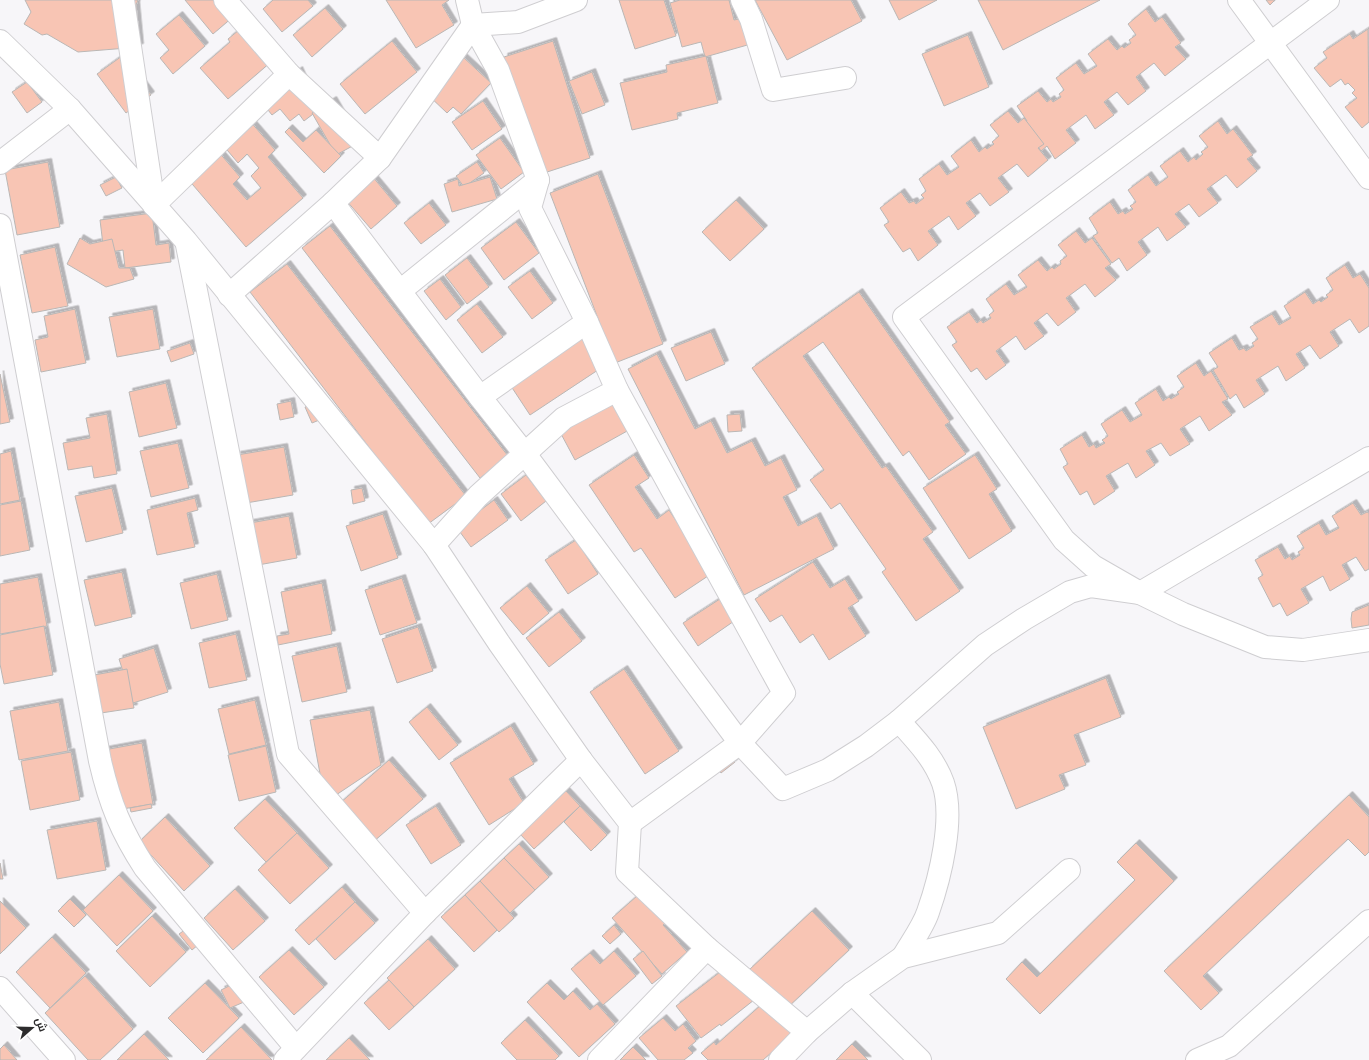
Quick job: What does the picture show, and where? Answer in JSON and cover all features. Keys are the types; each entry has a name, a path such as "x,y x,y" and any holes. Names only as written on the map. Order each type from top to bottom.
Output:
{"street":[{"path":"123,0 154,205"},
{"path":"225,0 289,74 380,158"},
{"path":"467,0 474,25 498,70 538,180 530,208 586,322 616,390 784,693 740,743 630,823"},
{"path":"474,25 518,22 576,0"},
{"path":"742,0 751,19 774,90 845,78"},
{"path":"1238,0 1369,178"},
{"path":"1328,0 904,317 1064,540 1093,566 1140,594 1183,614 1265,647 1303,650 1369,640"},
{"path":"229,295 380,158 474,25"},
{"path":"0,41 70,109 186,241 434,545 499,643 581,760 630,823 627,872 707,948 807,1032"},
{"path":"154,205 289,74"},
{"path":"0,163 70,109"},
{"path":"400,291 538,180"},
{"path":"333,202 480,397 525,454 740,743 783,789 828,770 866,746 899,721 985,645 1024,619 1070,592 1091,586 1140,594 1369,458"},
{"path":"0,225 100,761 116,816 128,841 145,868 290,1054 425,913 581,760"},
{"path":"186,241 288,754 425,913"},
{"path":"480,397 586,322"},
{"path":"434,545 478,496 564,418 616,390"},
{"path":"899,721 927,752 943,783 948,820 942,862 928,913 903,957"},
{"path":"780,1060 807,1032 852,993 903,957 998,933 1069,870"},
{"path":"1197,1060 1229,1046 1369,921"},
{"path":"599,1060 707,948"},
{"path":"0,988 64,1060"},
{"path":"852,993 920,1060"}],"building":[{"path":"25,0 138,0 136,5 140,47 78,52 47,34 42,35 24,24 31,12"},
{"path":"185,0 233,0 241,10 213,34"},
{"path":"273,0 308,0 313,6 282,32 263,9"},
{"path":"386,0 449,0 442,5 454,25 416,48"},
{"path":"619,0 664,0 676,36 635,49"},
{"path":"680,0 729,0 734,20 743,18 751,44 705,57 701,42 682,47 670,3"},
{"path":"755,0 851,0 862,21 787,60"},
{"path":"889,0 937,0 899,20"},
{"path":"978,0 1100,0 1003,50"},
{"path":"1266,0 1275,0 1270,5"},
{"path":"325,8 343,29 312,57 293,35"},
{"path":"1146,9 1155,22 1162,17 1181,43 1175,47 1186,59 1165,76 1154,63 1136,77 1146,91 1128,105 1117,92 1104,102 1114,115 1095,129 1086,115 1066,130 1076,143 1055,159 1047,146 1041,151 1022,124 1027,121 1017,106 1038,91 1047,102 1051,99 1053,102 1061,97 1059,94 1064,90 1056,78 1076,63 1084,74 1097,66 1088,54 1108,39 1117,50 1122,46 1124,48 1131,43 1129,40 1136,35 1128,24"},
{"path":"179,15 205,46 173,74 160,58 169,50 156,34"},
{"path":"250,21 279,55 228,99 200,68 230,42 228,39"},
{"path":"1368,29 1369,122 1362,128 1345,107 1357,98 1352,93 1355,90 1348,83 1345,85 1341,79 1330,87 1314,68 1327,58 1323,52 1350,34 1353,39"},
{"path":"968,35 989,87 944,106 922,54"},
{"path":"392,41 417,72 365,114 340,84"},
{"path":"553,41 590,158 541,174 504,57"},
{"path":"122,56 151,95 126,113 97,74"},
{"path":"462,56 491,83 461,114 453,107 447,113 427,94"},
{"path":"706,56 718,103 677,113 678,119 632,130 620,83 667,72 666,65"},
{"path":"299,70 317,111 304,121 299,114 290,121 280,109 272,115 260,100"},
{"path":"592,72 605,105 582,114 569,81"},
{"path":"27,82 42,102 27,113 12,92"},
{"path":"333,100 358,143 336,155 312,113"},
{"path":"483,101 502,129 472,150 452,122"},
{"path":"1008,111 1018,123 1024,118 1044,144 1038,148 1048,160 1028,177 1017,164 998,178 1009,192 990,206 980,193 966,203 976,216 958,230 949,216 928,231 938,245 918,261 910,248 903,252 884,225 889,222 880,208 901,192 909,203 914,201 916,204 924,198 921,195 926,191 919,179 939,164 947,175 959,167 951,156 971,140 979,152 985,147 987,149 994,144 992,142 999,136 990,125"},
{"path":"249,120 275,150 268,157 303,198 246,247 181,171 212,144 240,177 233,184 247,200 261,188 251,176 259,168 247,154 238,163 222,144"},
{"path":"1218,121 1227,134 1233,129 1253,155 1247,159 1257,171 1237,188 1226,175 1207,189 1218,203 1199,217 1189,204 1175,214 1186,227 1167,241 1158,227 1138,242 1147,255 1127,271 1119,258 1112,263 1093,236 1098,233 1089,218 1110,202 1118,214 1123,211 1125,214 1133,209 1130,206 1136,202 1128,190 1148,175 1156,186 1168,177 1160,166 1180,151 1188,162 1194,157 1196,160 1203,154 1201,152 1208,147 1199,136"},
{"path":"289,128 303,142 316,130 341,156 324,173 285,132"},
{"path":"500,138 524,172 501,189 476,155"},
{"path":"48,162 60,227 17,235 5,170"},
{"path":"477,162 484,173 464,187 456,176"},
{"path":"598,174 663,344 615,363 550,193"},
{"path":"372,176 397,206 371,229 345,199"},
{"path":"116,177 122,188 106,196 100,185"},
{"path":"490,177 497,199 452,212 444,184 458,179 459,186"},
{"path":"736,200 764,229 730,261 702,232"},
{"path":"429,203 446,225 421,244 404,223"},
{"path":"152,213 156,245 169,243 171,262 125,268 123,250 104,253 100,220"},
{"path":"516,222 539,253 504,280 481,248"},
{"path":"330,226 508,456 480,478 302,248"},
{"path":"1076,231 1085,243 1092,238 1111,264 1105,268 1116,280 1095,297 1085,284 1066,298 1076,312 1058,326 1047,313 1034,323 1044,336 1025,350 1016,336 996,351 1006,365 986,380 977,368 971,372 952,345 957,342 947,327 969,312 977,323 981,320 983,323 991,318 989,315 994,311 986,299 1006,284 1014,295 1027,287 1018,275 1038,260 1047,271 1052,267 1054,269 1061,264 1060,261 1067,256 1058,245"},
{"path":"80,238 90,244 112,239 119,268 130,268 134,279 106,287 67,264"},
{"path":"55,247 68,306 32,313 20,255"},
{"path":"467,258 489,287 467,304 445,275"},
{"path":"287,264 466,496 428,524 250,292"},
{"path":"1345,265 1353,278 1360,274 1369,288 1369,326 1359,333 1350,319 1330,332 1339,346 1320,359 1310,345 1296,354 1305,368 1286,381 1278,366 1256,380 1265,394 1244,408 1236,394 1230,399 1213,370 1218,367 1209,353 1232,338 1239,350 1244,348 1246,351 1254,346 1252,343 1258,339 1250,327 1272,314 1279,325 1291,318 1284,306 1305,292 1313,304 1319,300 1321,302 1328,297 1326,295 1333,290 1326,278"},
{"path":"530,271 553,303 532,319 508,287"},
{"path":"440,279 461,307 446,320 424,291"},
{"path":"859,292 950,422 945,425 966,454 929,480 909,451 903,456 823,342 803,356 882,468 886,466 933,532 923,539 960,591 916,621 882,572 886,569 840,503 831,509 810,480 824,470 752,368"},
{"path":"477,304 503,337 482,353 457,320"},
{"path":"75,309 86,363 41,372 35,340 48,337 44,316"},
{"path":"153,309 160,349 117,357 109,317"},
{"path":"572,324 601,368 530,415 501,371"},
{"path":"711,332 725,364 686,381 671,348"},
{"path":"190,343 194,354 171,362 167,351"},
{"path":"657,354 695,429 711,421 727,453 752,441 765,466 781,458 797,490 783,497 798,526 817,516 834,549 744,595 628,369"},
{"path":"1196,363 1204,376 1211,371 1228,399 1222,402 1232,415 1209,431 1200,416 1180,429 1190,444 1170,456 1161,443 1146,451 1155,465 1136,478 1128,463 1106,476 1115,491 1094,505 1087,491 1080,495 1063,467 1068,464 1060,449 1082,435 1089,447 1094,444 1096,448 1105,443 1102,440 1108,436 1101,424 1122,410 1130,422 1142,415 1135,403 1156,389 1163,401 1169,397 1171,399 1179,394 1177,392 1184,387 1177,376"},
{"path":"0,374 10,422 0,424"},
{"path":"166,383 177,428 139,437 129,392"},
{"path":"322,399 329,416 312,423 305,407"},
{"path":"291,401 294,417 280,420 277,404"},
{"path":"613,402 629,430 575,460 560,432"},
{"path":"107,414 117,474 94,478 92,466 68,470 63,443 90,438 86,418"},
{"path":"740,414 742,431 728,432 727,415"},
{"path":"178,443 189,488 151,497 140,451"},
{"path":"284,447 293,495 246,503 237,455"},
{"path":"11,451 20,500 0,504 0,454"},
{"path":"634,455 649,478 635,487 657,519 669,510 703,562 714,572 675,598 641,548 634,552 589,485"},
{"path":"975,455 997,489 989,494 1012,531 969,559 923,488"},
{"path":"526,475 546,501 521,521 501,494"},
{"path":"112,488 123,533 86,542 75,496"},
{"path":"362,488 365,501 353,504 351,490"},
{"path":"195,498 198,510 187,513 195,547 157,555 147,510"},
{"path":"494,500 508,520 471,547 457,528"},
{"path":"21,501 30,550 0,556 0,505"},
{"path":"1353,503 1361,515 1367,512 1369,513 1369,569 1365,571 1356,557 1342,565 1350,579 1330,591 1323,576 1301,589 1309,603 1287,616 1280,603 1273,607 1258,578 1263,575 1255,560 1278,547 1285,559 1290,556 1292,560 1300,555 1298,552 1304,548 1297,536 1319,523 1326,535 1339,528 1332,516"},
{"path":"383,514 398,558 361,571 346,526"},
{"path":"289,516 297,558 258,565 250,523"},
{"path":"576,540 598,574 568,594 545,560"},
{"path":"813,562 830,588 845,579 859,601 848,608 866,636 829,660 813,634 800,643 782,615 770,622 755,599"},
{"path":"122,572 132,617 95,626 84,580"},
{"path":"217,574 228,620 191,629 180,583"},
{"path":"38,577 47,626 0,634 0,584"},
{"path":"402,578 417,623 380,635 365,590"},
{"path":"322,583 332,634 278,645 277,636 289,634 281,592"},
{"path":"527,586 549,613 523,635 500,608"},
{"path":"726,595 740,617 698,646 683,623"},
{"path":"1369,605 1369,625 1352,628 1352,612"},
{"path":"559,612 582,641 549,667 526,638"},
{"path":"44,626 53,675 4,684 0,664 0,635"},
{"path":"418,627 433,671 397,683 382,639"},
{"path":"236,634 247,680 209,688 199,643"},
{"path":"337,646 347,692 302,702 292,656"},
{"path":"154,648 168,692 133,703 119,659"},
{"path":"127,669 134,708 101,713 94,675"},
{"path":"624,669 679,751 645,774 590,692"},
{"path":"1106,678 1121,717 1074,735 1086,765 1059,775 1065,789 1016,809 983,727"},
{"path":"255,700 266,745 229,754 218,709"},
{"path":"59,702 68,751 19,760 10,711"},
{"path":"427,707 458,745 439,760 409,722"},
{"path":"370,710 381,765 333,797 321,779 310,720"},
{"path":"511,726 534,764 509,779 524,803 489,825 450,763"},
{"path":"142,743 153,804 116,810 104,750"},
{"path":"266,746 276,792 239,801 228,755"},
{"path":"71,752 80,800 30,810 21,761"},
{"path":"730,755 735,762 721,773 716,766"},
{"path":"389,760 423,799 373,842 339,804"},
{"path":"566,791 580,806 534,849 520,834"},
{"path":"1349,795 1369,817 1369,852 1365,856 1348,839 1203,976 1219,993 1201,1010 1164,971"},
{"path":"265,799 297,833 266,862 234,828"},
{"path":"151,804 152,808 131,812 130,808"},
{"path":"436,806 461,845 431,864 406,825"},
{"path":"580,806 607,835 591,851 564,822"},
{"path":"165,817 210,866 184,891 139,842"},
{"path":"97,821 106,870 57,879 47,830"},
{"path":"297,833 329,868 290,904 258,870"},
{"path":"1136,843 1174,881 1040,1014 1006,979 1022,962 1037,977 1135,880 1117,862"},
{"path":"519,844 549,877 535,890 504,858"},
{"path":"504,858 535,890 510,913 480,881"},
{"path":"0,863 3,879 0,879"},
{"path":"119,875 153,911 117,946 83,910"},
{"path":"480,881 514,918 499,932 465,895"},
{"path":"342,887 355,902 309,945 295,930"},
{"path":"646,888 671,918 663,925 687,952 662,974 612,918"},
{"path":"235,889 265,921 233,950 204,918"},
{"path":"465,895 497,930 474,952 441,917"},
{"path":"70,899 86,915 74,927 58,911"},
{"path":"0,901 26,928 0,954"},
{"path":"355,902 375,923 335,960 316,939"},
{"path":"812,911 849,950 786,1009 749,970"},
{"path":"152,916 186,952 150,987 116,951"},
{"path":"614,925 621,934 610,944 602,936"},
{"path":"186,929 198,945 192,950 179,934"},
{"path":"52,937 86,973 50,1008 16,972"},
{"path":"428,939 455,969 414,1007 387,978"},
{"path":"289,950 324,987 294,1015 259,977"},
{"path":"614,951 636,976 603,1005 571,969 590,953 600,964"},
{"path":"643,951 662,976 652,984 633,959"},
{"path":"733,962 759,996 721,1026 720,1024 701,1038 676,1006"},
{"path":"85,976 133,1029 100,1060 88,1060 45,1013"},
{"path":"389,980 414,1007 389,1030 364,1003"},
{"path":"205,983 239,1018 203,1053 168,1018"},
{"path":"235,983 244,1002 230,1008 221,990"},
{"path":"547,983 564,1000 573,991 590,1010 597,1004 615,1024 579,1057 527,1002"},
{"path":"771,996 799,1028 763,1060 708,1060 701,1053 714,1042 716,1045"},
{"path":"663,1018 675,1031 683,1024 696,1041 688,1048 693,1053 684,1060 658,1060 639,1038"},
{"path":"525,1020 559,1056 555,1060 517,1060 501,1043"},
{"path":"241,1027 272,1060 206,1060"},
{"path":"144,1034 169,1060 117,1060"},
{"path":"349,1038 370,1060 326,1060"},
{"path":"852,1044 868,1060 836,1060"},
{"path":"4,1045 17,1060 0,1060 0,1049"},
{"path":"633,1047 646,1060 620,1060"}]}
